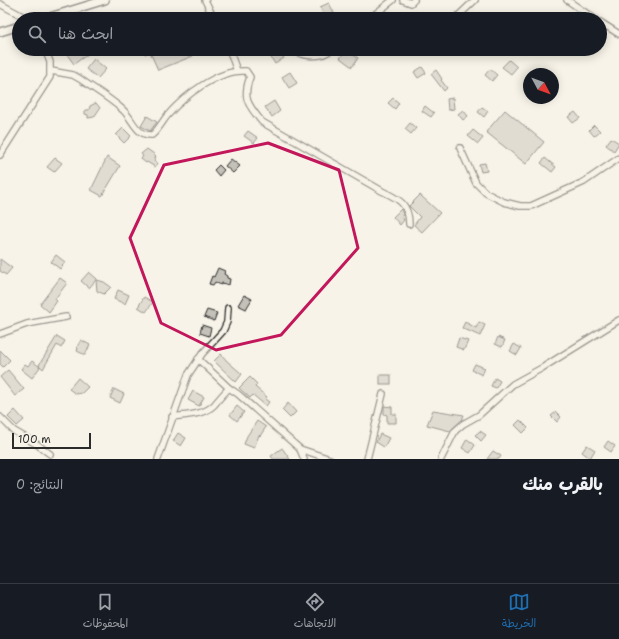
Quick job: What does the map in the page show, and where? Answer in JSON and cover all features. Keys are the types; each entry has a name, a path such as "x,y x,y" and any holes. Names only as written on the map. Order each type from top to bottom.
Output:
{"main road":[{"path":"65,12 104,0"},
{"path":"0,32 12,28"}],"street":[{"path":"205,0 211,12"},
{"path":"378,12 393,0"},
{"path":"403,0 411,3 414,0"},
{"path":"462,12 475,0"},
{"path":"567,0 585,12"},
{"path":"0,4 15,12"},
{"path":"607,26 619,34"},
{"path":"0,155 50,76 50,62 48,56"},
{"path":"231,56 237,70"},
{"path":"51,71 73,75 80,79 124,111 141,133 146,136 152,135 167,116 182,101 204,83 237,70 246,71 250,77 245,94 251,107 262,122 395,197 405,206 409,213 408,224"},
{"path":"460,148 476,182 486,193 504,202 520,206 531,206 584,182 619,158"},
{"path":"158,459 188,375 198,359 223,331 227,322 228,308"},
{"path":"0,333 27,324 66,317"},
{"path":"441,459 455,431 463,424 479,415 513,384 542,368 619,320"},
{"path":"198,359 229,388 238,394 300,449 330,459"},
{"path":"172,417 192,415 206,410 213,406 229,388"},
{"path":"367,459 383,394"},
{"path":"0,417 14,431 50,454"},
{"path":"300,449 304,459"}],"highlighted area":[{"path":"268,143 339,170 358,248 281,335 216,350 161,323 130,238 164,165"}],"building":[{"path":"329,3 334,12 322,12 320,7"},
{"path":"68,56 85,56 74,64"},
{"path":"152,56 193,56 158,70"},
{"path":"270,56 283,56 284,58 275,64"},
{"path":"342,56 355,56 358,58 352,67 340,58"},
{"path":"94,59 106,69 98,78 86,69"},
{"path":"509,60 517,67 511,74 502,67"},
{"path":"422,67 426,73 418,78 414,72"},
{"path":"490,69 497,75 492,81 485,75"},
{"path":"436,70 447,88 444,91 431,74"},
{"path":"290,72 297,83 289,88 282,77"},
{"path":"393,98 399,103 395,109 388,103"},
{"path":"453,98 454,109 448,110 447,99"},
{"path":"274,101 280,111 272,117 265,107"},
{"path":"96,103 100,108 94,117 88,118 88,115 85,114 85,110 89,110 90,106"},
{"path":"425,106 434,113 431,117 422,111"},
{"path":"482,107 488,111 484,117 478,112"},
{"path":"463,110 468,116 463,120 458,114"},
{"path":"505,110 544,142 526,164 486,132"},
{"path":"575,112 580,118 573,123 568,117"},
{"path":"147,116 157,122 150,131 141,126"},
{"path":"410,123 416,128 411,134 405,129"},
{"path":"594,125 600,131 594,136 589,130"},
{"path":"123,128 131,136 124,143 116,135"},
{"path":"473,130 483,138 478,144 468,136"},
{"path":"248,131 258,138 254,143 244,136"},
{"path":"611,138 619,143 614,151 606,145"},
{"path":"147,149 156,157 154,160 158,163 155,167 141,159 143,156 141,154"},
{"path":"107,157 120,166 102,196 91,190"},
{"path":"55,158 62,163 54,172 47,167"},
{"path":"545,158 556,167 552,172 541,163"},
{"path":"231,159 240,166 233,173 225,166"},
{"path":"485,163 487,171 481,172 479,164"},
{"path":"219,165 224,170 219,176 214,170"},
{"path":"420,195 440,213 422,232 414,225 420,217 409,206"},
{"path":"401,209 404,220 400,225 393,217"},
{"path":"56,255 65,262 60,269 51,262"},
{"path":"0,259 12,268 6,275 0,271"},
{"path":"218,268 225,271 224,274 230,279 229,285 222,283 221,285 215,282 213,285 209,284 212,276 214,277"},
{"path":"89,272 97,280 104,282 111,287 104,294 97,291 96,280 89,288 81,281"},
{"path":"60,278 67,283 55,299 57,301 49,312 40,304"},
{"path":"118,290 129,295 125,304 114,299"},
{"path":"244,295 252,299 246,309 238,305"},
{"path":"144,297 153,302 146,312 138,307"},
{"path":"207,310 217,313 214,321 204,317"},
{"path":"465,322 476,328 479,322 485,325 480,336 462,328"},
{"path":"202,325 211,328 209,336 200,333"},
{"path":"57,336 65,341 61,348 57,345 43,369 39,365"},
{"path":"498,337 505,340 502,347 495,344"},
{"path":"459,338 468,341 464,350 456,347"},
{"path":"81,340 90,345 85,355 77,351 77,347"},
{"path":"514,344 521,348 517,355 510,351"},
{"path":"0,350 10,360 3,367 0,364"},
{"path":"221,354 242,374 236,382 214,361"},
{"path":"32,361 40,367 32,378 21,369 25,364 28,366"},
{"path":"475,364 485,368 482,375 472,370"},
{"path":"8,370 24,389 15,396 0,377"},
{"path":"380,375 391,375 391,384 380,384"},
{"path":"250,377 257,384 255,387 267,397 265,399 269,402 266,406 253,395 250,398 239,388"},
{"path":"78,378 88,387 82,393 76,394 69,389"},
{"path":"495,378 500,381 496,388 491,386"},
{"path":"114,389 124,394 120,403 110,398"},
{"path":"193,391 204,397 199,406 188,400"},
{"path":"288,403 296,412 290,418 282,410"},
{"path":"237,406 244,412 237,421 230,415"},
{"path":"384,406 392,407 392,414 396,414 396,423 387,423 387,415 384,414"},
{"path":"15,410 24,420 17,426 8,417"},
{"path":"433,410 464,415 462,420 450,431 427,425"},
{"path":"556,412 561,417 557,422 551,416"},
{"path":"520,420 528,428 523,433 515,425"},
{"path":"257,421 266,427 260,436 259,435 254,448 244,444 247,436"},
{"path":"480,431 486,435 481,441 475,435"},
{"path":"178,433 186,438 181,446 173,441"},
{"path":"380,434 389,438 384,447 376,442"},
{"path":"467,439 475,445 470,453 462,448"},
{"path":"608,441 615,446 611,452 604,447"},
{"path":"587,445 595,450 590,458 582,452"},
{"path":"282,448 290,459 273,459 271,456"},
{"path":"493,451 501,456 499,459 487,459"}]}
